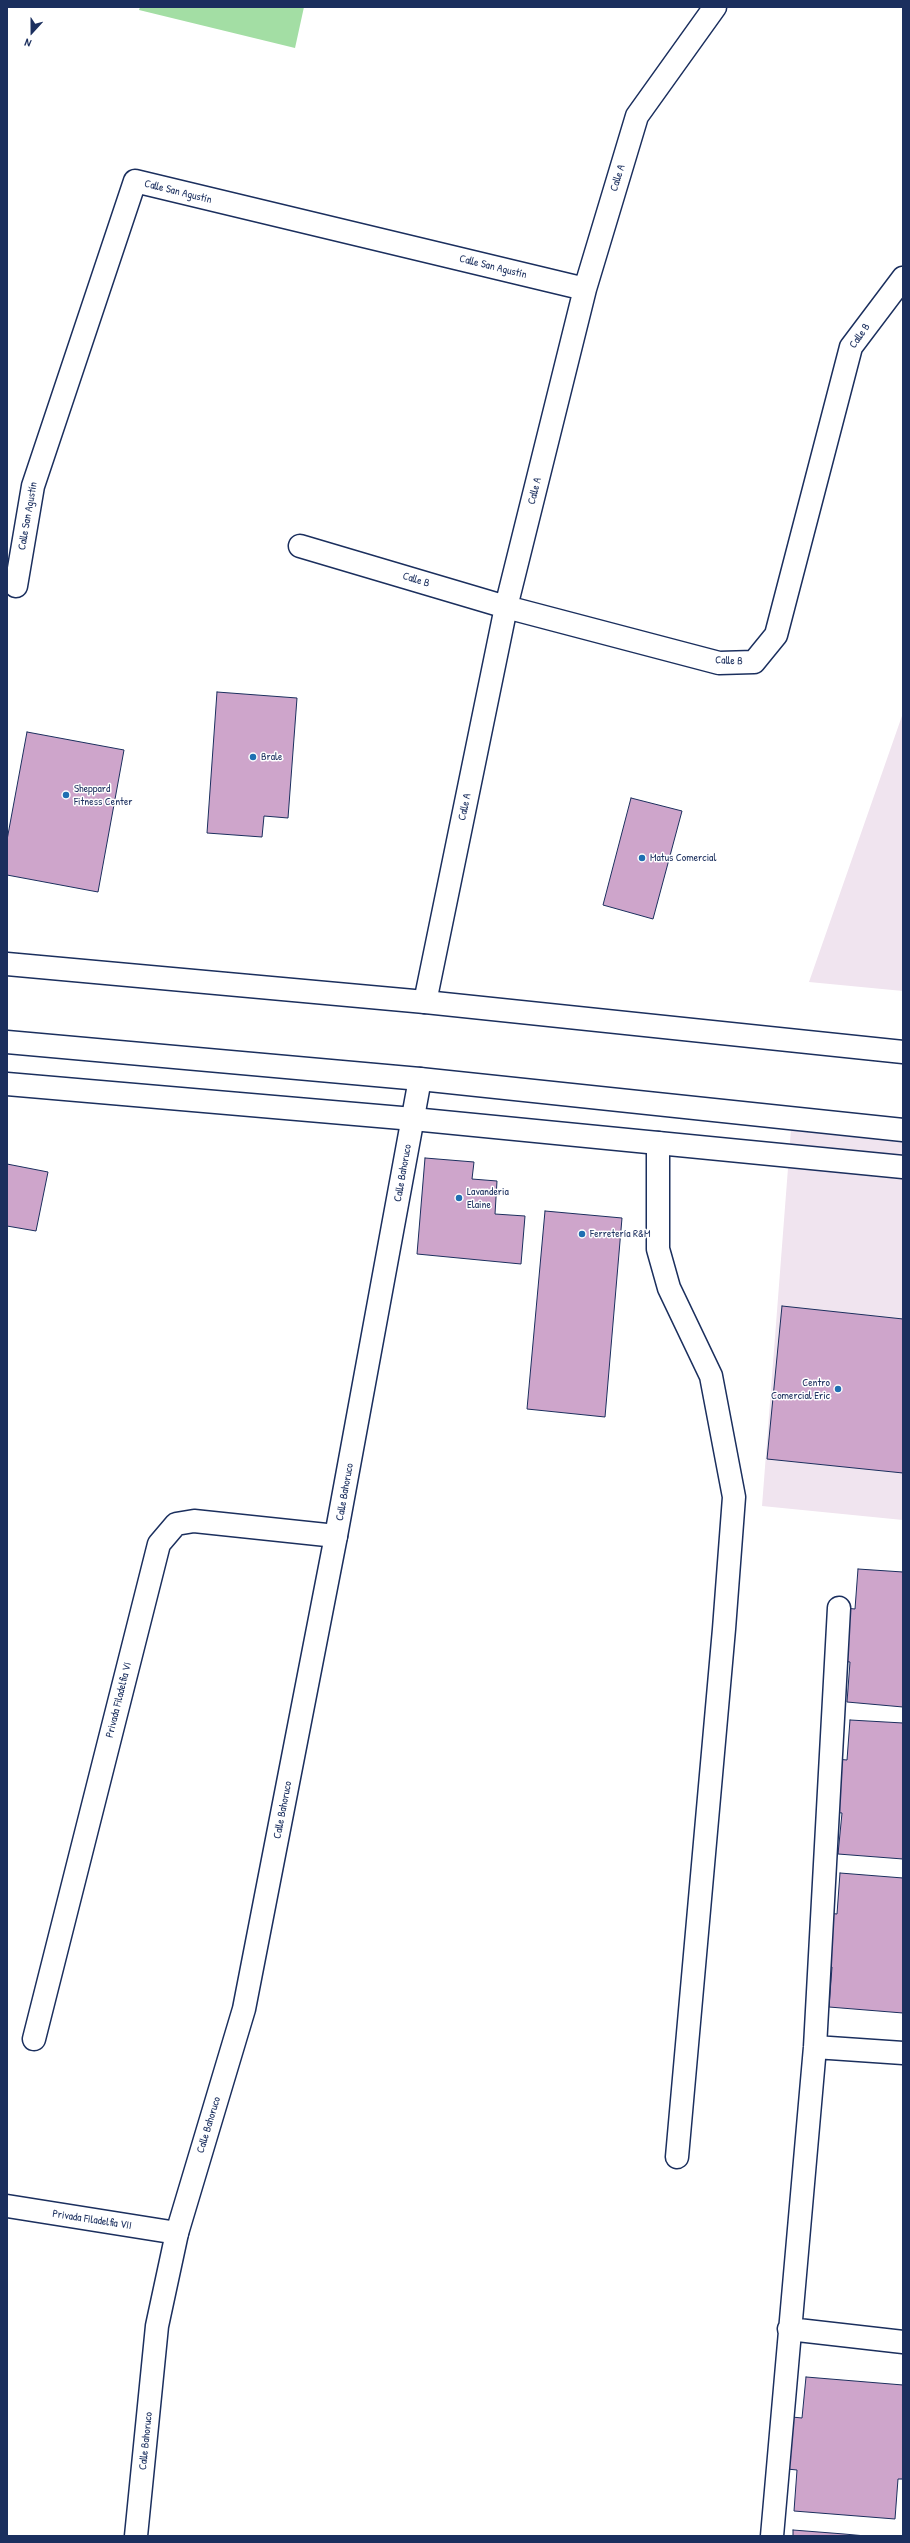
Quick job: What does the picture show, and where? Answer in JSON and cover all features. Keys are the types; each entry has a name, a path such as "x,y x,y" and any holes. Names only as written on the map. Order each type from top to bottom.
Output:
{"street":[{"name":"Calle A","path":"425,1002 506,607 585,289 637,116 715,7"},
{"name":"Calle San Agustín","path":"16,586 32,486 135,181 585,289"},
{"name":"Calle B","path":"300,546 506,607 719,663 754,662 776,635 850,347 903,278"},
{"path":"7,964 425,1002 903,1052"},
{"path":"7,1042 420,1079 903,1130"},
{"name":"Calle Bahoruco","path":"136,2536 158,2326 177,2233 244,2009 336,1536 420,1079"},
{"path":"7,1084 413,1119 903,1167"},
{"path":"658,1143 658,1249 669,1288 711,1376 734,1497 724,1630 677,2157"},
{"name":"Privada Filadelfia VI","path":"34,2039 159,1544 176,1524 194,1521 336,1536"},
{"path":"772,2536 815,2047 839,1608"},
{"path":"815,2047 903,2053"},
{"name":"Privada Filadelfia VII","path":"7,2206 177,2233"},
{"path":"790,2330 903,2342"}],"shaded area":[{"path":"903,713 903,991 809,982"},
{"path":"792,1116 903,1129 903,1520 762,1506"}],"green space":[{"path":"140,7 304,7 295,48 139,10"}],"building":[{"name":"Brale","path":"217,692 297,698 288,818 264,816 262,837 207,833"},
{"name":"Sheppard Fitness Center","path":"27,732 124,750 98,892 7,875 7,840"},
{"name":"Matus Comercial","path":"631,798 682,811 653,919 603,905"},
{"name":"Lavanderia Elaine","path":"425,1158 474,1162 472,1179 497,1181 495,1214 525,1216 521,1264 417,1254"},
{"path":"7,1164 48,1172 36,1231 7,1226"},
{"path":"545,1211 622,1218 605,1417 527,1409"},
{"name":"Centro Comercial Eric","path":"782,1306 903,1319 903,1473 767,1459"},
{"path":"858,1569 903,1572 903,1707 847,1702 850,1662 841,1661 845,1608 855,1609"},
{"path":"850,1720 903,1723 903,1859 838,1854 842,1813 832,1812 836,1759 847,1760"},
{"path":"840,1873 903,1878 903,2013 829,2007 832,1967 823,1966 827,1913 837,1914"},
{"path":"806,2377 903,2385 903,2479 898,2479 895,2519 794,2511 797,2470 787,2469 792,2417 802,2418"},
{"path":"793,2530 844,2534 866,2536 793,2536"}],"place":[{"name":"Brale","path":"253,757"},
{"name":"Sheppard Fitness Center","path":"66,795"},
{"name":"Matus Comercial","path":"642,858"},
{"name":"Lavanderia Elaine","path":"459,1198"},
{"name":"Ferretería R&M","path":"582,1234"},
{"name":"Centro Comercial Eric","path":"838,1389"}]}
